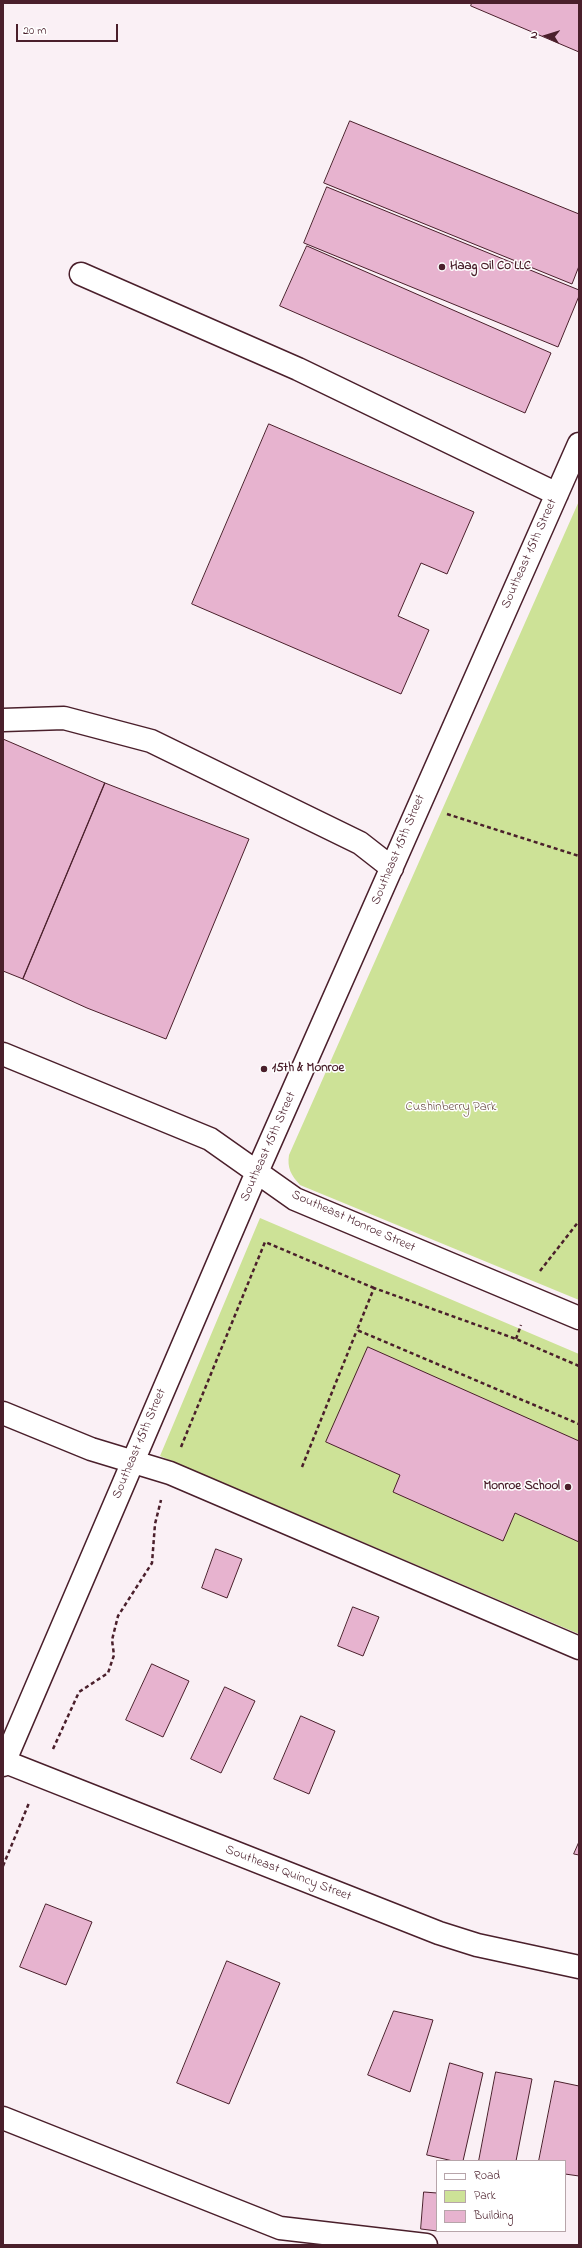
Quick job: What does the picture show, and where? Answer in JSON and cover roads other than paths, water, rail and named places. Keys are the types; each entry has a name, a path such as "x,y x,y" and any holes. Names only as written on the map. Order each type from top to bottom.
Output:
{"street":[{"path":"81,274 298,369 557,494"},
{"name":"Southeast 15th Street","path":"3,1762 258,1172 392,868 418,805 579,444"},
{"path":"3,720 64,718 151,742 360,843 392,868"},
{"name":"Southeast Monroe Street","path":"3,1054 210,1139 295,1199 579,1318"},
{"path":"3,1413 91,1449 170,1473 579,1648"},
{"name":"Southeast Quincy Street","path":"3,1762 439,1932 477,1945 579,1967"},
{"path":"3,2118 280,2228 426,2245"}],"place":[{"name":"Haag Oil Co LLC","path":"442,267"},
{"name":"15th & Monroe","path":"264,1069"},
{"name":"Monroe School","path":"568,1487"}],"park label":[{"name":"Cushinberry Park","path":"451,1108"}]}
